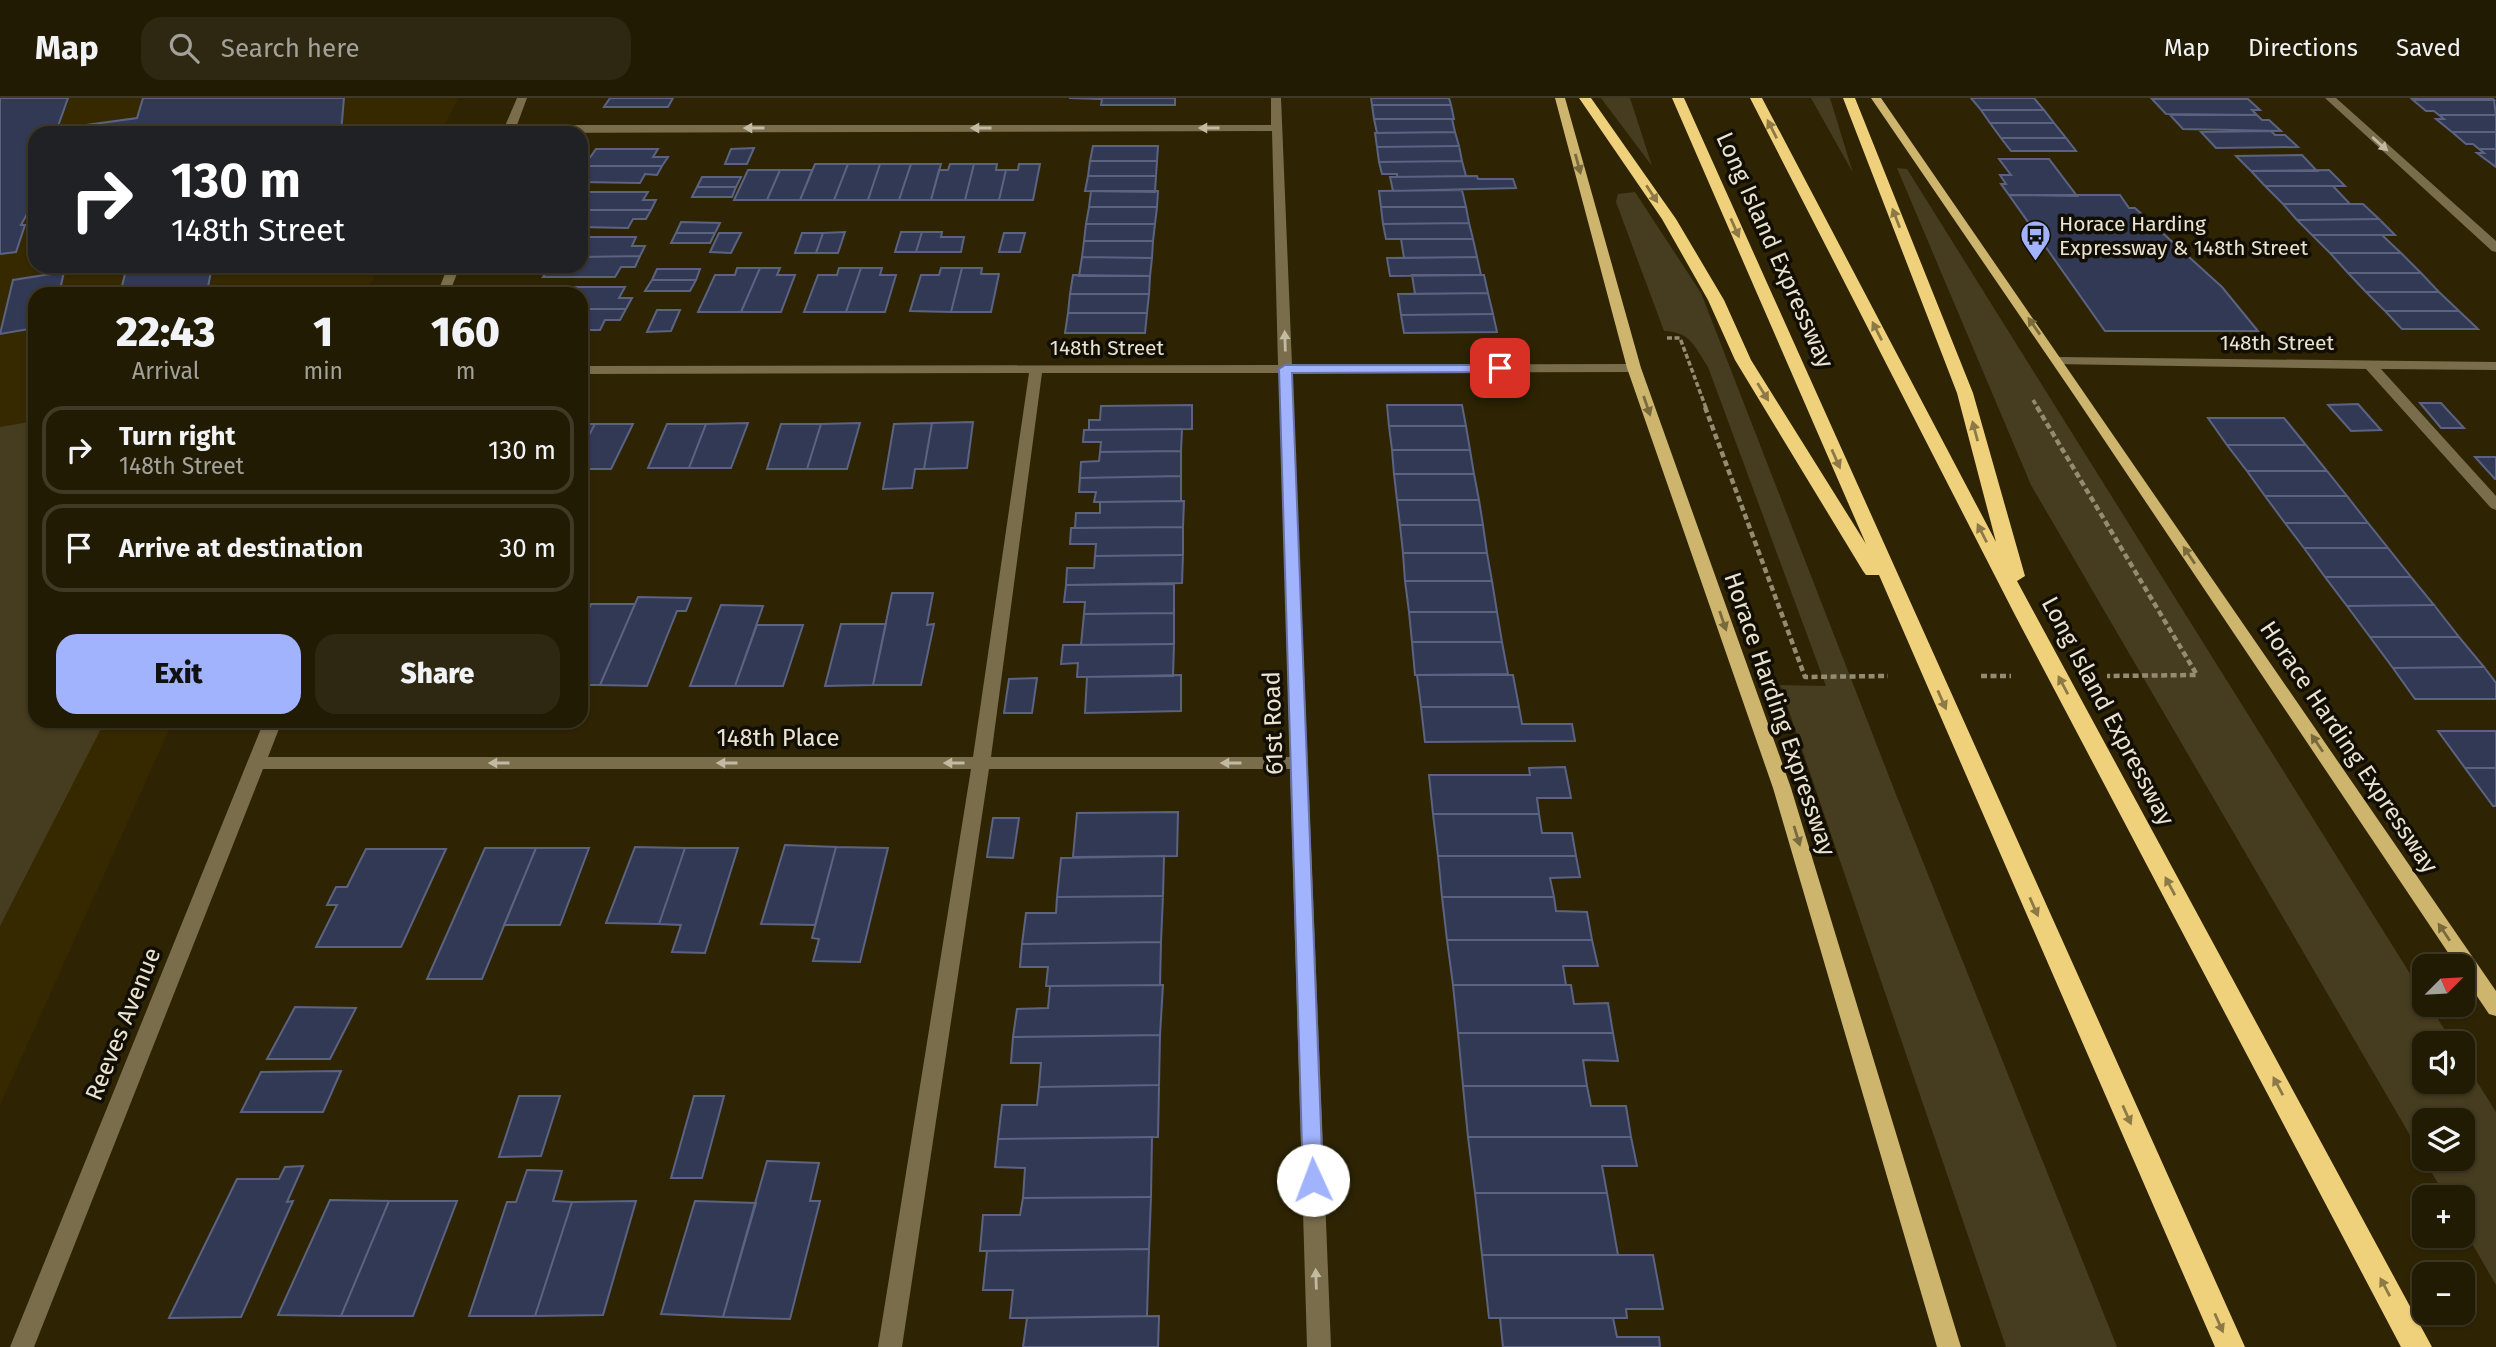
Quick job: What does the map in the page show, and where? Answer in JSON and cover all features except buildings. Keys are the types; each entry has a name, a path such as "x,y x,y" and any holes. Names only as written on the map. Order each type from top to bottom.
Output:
{"highway":[{"path":"1585,98 1669,219 1716,300 1743,360 1914,637"},
{"name":"Long Island Expressway","path":"1678,98 2230,1347"},
{"name":"Long Island Expressway","path":"1756,98 2025,615 2417,1347"},
{"path":"1849,98 1965,393 2025,615"}],"main road":[{"name":"Horace Harding Expressway","path":"1560,98 1634,368 1782,788 1949,1347"},
{"name":"Horace Harding Expressway","path":"1876,98 2058,361 2496,1009"}],"street":[{"path":"510,126 522,98"},
{"name":"61st Road","path":"1276,98 1319,1347"},
{"path":"2330,98 2496,248"},
{"path":"588,131 1277,128"},
{"name":"148th Street","path":"2058,361 2496,366"},
{"path":"2370,365 2496,505"},
{"name":"148th Street","path":"588,370 1634,368"},
{"path":"890,1347 981,763 1036,369"},
{"name":"Reeves Avenue","path":"22,1347 270,728"},
{"name":"148th Place","path":"257,763 1299,763"}],"path":[{"path":"1663,338 1680,338 1704,402"},
{"path":"1694,394 1702,394"}],"shaded area":[{"path":"0,98 458,98 444,126 28,126 28,273 376,273 369,287 28,287 28,728 170,728 0,1105"},
{"path":"1601,98 1630,98 1652,166"},
{"path":"1811,98 1830,98 1853,173"},
{"path":"1897,168 1907,169 2412,977 2412,1017 2437,1017 2445,1031 2412,1031 2412,1094 2475,1094 2475,1079 2496,1112 2496,1285 2475,1248 2475,1185 2439,1185 2431,1171 2475,1171 2475,1108 2412,1108 2412,1139 2031,485"},
{"path":"1635,192 1701,293 1897,797 2117,1347 2006,1347 1780,685 1826,686 1708,367 1686,337 1664,331 1616,202 1618,194"},
{"path":"28,422 28,728 101,728 0,926 0,427"}],"place":[{"name":"Horace Harding Expressway & 148th Street","path":"2036,263"}],"route":[{"path":"1313,1180 1285,369 1500,368"}]}
